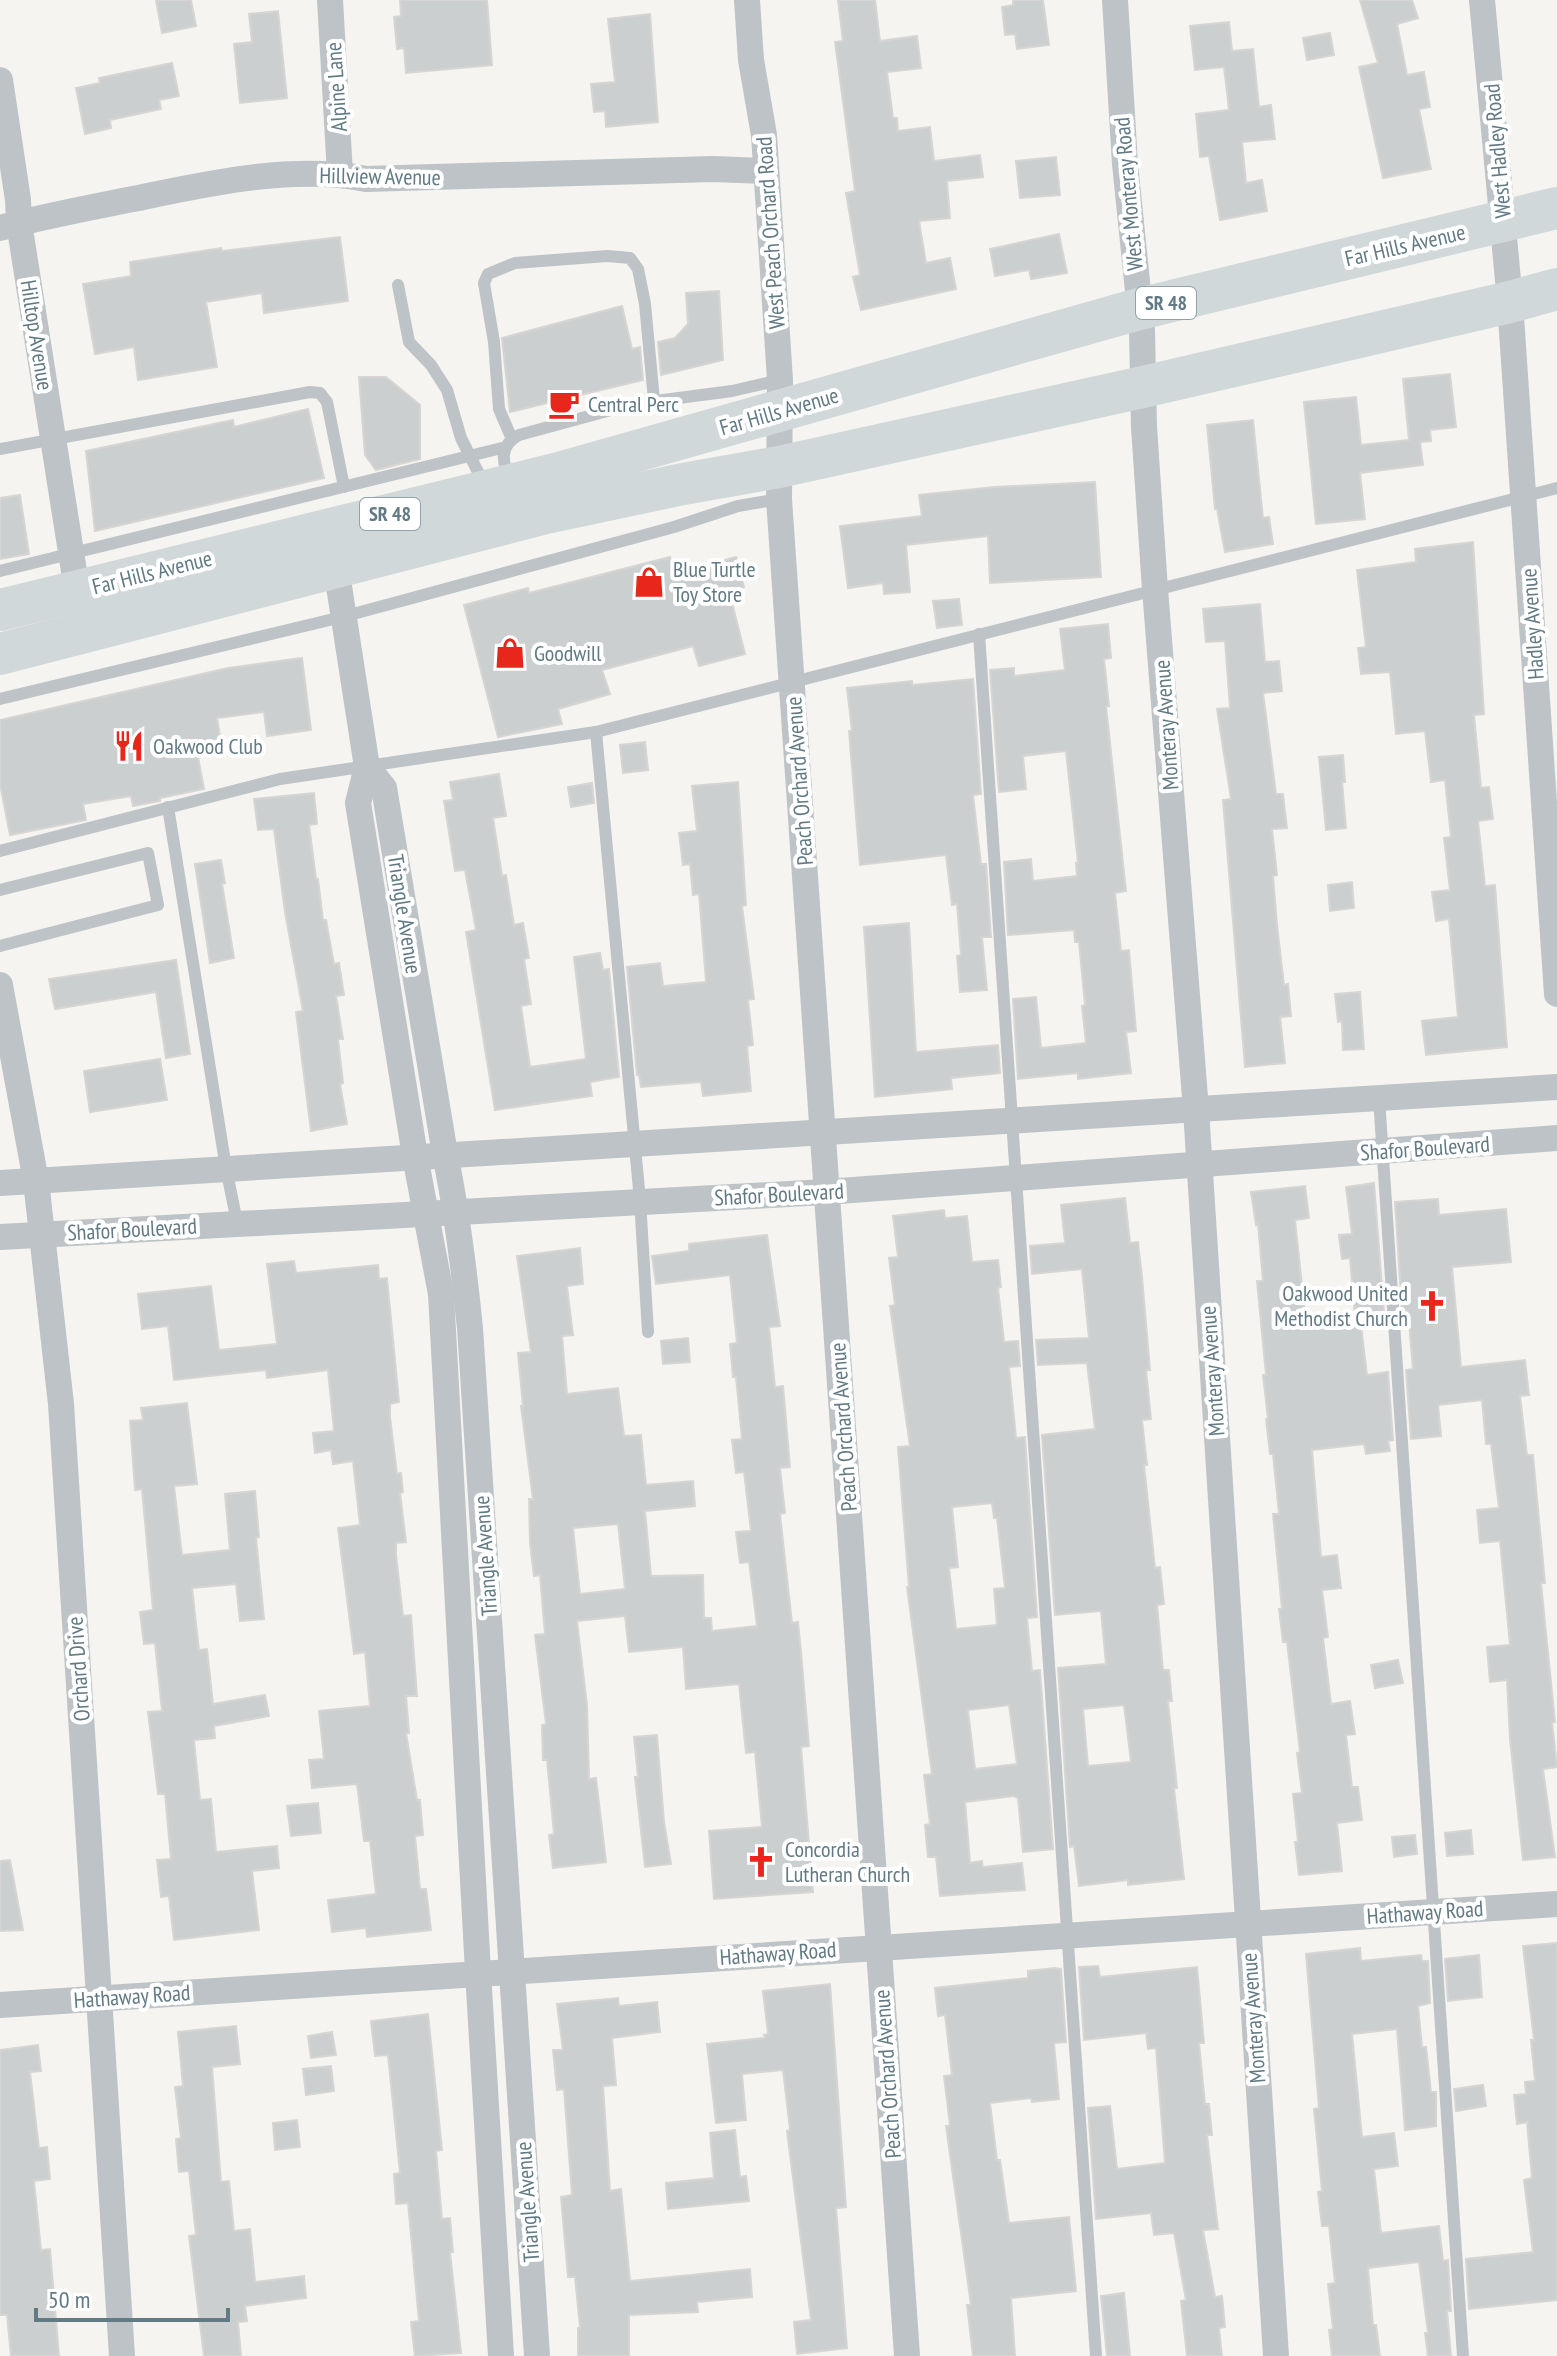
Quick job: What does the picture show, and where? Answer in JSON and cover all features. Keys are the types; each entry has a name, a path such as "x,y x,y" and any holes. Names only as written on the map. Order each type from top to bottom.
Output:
{"main road":[{"name":"Far Hills Avenue","path":"0,610 74,572 497,463 1557,208"},
{"name":"Far Hills Avenue","path":"0,654 546,513 683,484 779,483 1143,387 1557,289"}],"street":[{"name":"Alpine Lane","path":"330,0 340,174"},
{"name":"West Peach Orchard Road","path":"747,0 751,60 764,135 779,396 779,483"},
{"name":"West Monteray Road","path":"1115,0 1143,387"},
{"name":"West Hadley Road","path":"1482,0 1510,302"},
{"name":"Hilltop Avenue","path":"0,80 18,200 9,225 53,439 74,572"},
{"name":"Hillview Avenue","path":"9,225 199,186 258,178 340,174 366,179 713,169 766,171"},
{"name":"Hadley Avenue","path":"1510,302 1557,994"},
{"name":"Monteray Avenue","path":"1143,387 1155,589 1196,1110 1276,2356"},
{"name":"Peach Orchard Avenue","path":"779,483 907,2356"},
{"name":"Triangle Avenue","path":"336,567 367,767 358,803 415,1156 441,1294 501,2356"},
{"name":"Triangle Avenue","path":"367,767 384,788 457,1211 470,1328 537,2356"},
{"name":"Orchard Drive","path":"0,985 36,1181 61,1404 122,2356"},
{"path":"0,1183 1557,1087"},
{"name":"Shafor Boulevard","path":"0,1237 826,1192 1557,1138"},
{"path":"457,1581 486,1579"},
{"name":"Hathaway Road","path":"0,2005 1557,1904"}],"lane":[{"path":"497,463 499,409 494,342 484,283 488,274 515,263 607,256 630,258 638,269 645,304 654,400"},
{"path":"398,285 409,342 431,365 447,390 461,438 497,463"},
{"path":"0,571 74,572 344,487 497,463 565,421 654,400 732,391 779,396"},
{"path":"0,449 310,392 320,393 327,402 344,487"},
{"path":"0,699 342,617 674,527 738,506 779,483"},
{"path":"0,851 280,779 596,732 1557,488"},
{"path":"979,634 1096,2356"},
{"path":"596,732 640,1200 648,1332"},
{"path":"168,807 237,1222"},
{"path":"0,890 148,853 165,860 176,857"},
{"path":"0,946 158,905 148,853"},
{"path":"1379,1098 1463,2356"}],"building":[{"path":"156,0 191,0 196,26 162,33"},
{"path":"400,0 487,0 492,65 406,73 404,48 397,49 394,17 401,16"},
{"path":"838,0 875,0 880,41 917,36 921,68 887,72 893,118 897,118 898,131 930,127 934,161 980,155 983,177 947,181 950,218 919,221 926,263 950,258 956,289 861,310 853,277 860,275 846,193 855,191 835,42 843,41"},
{"path":"1013,0 1043,0 1049,45 1017,49 1015,34 1005,35 1002,7 1013,5"},
{"path":"1360,0 1412,0 1418,18 1397,24 1407,75 1424,72 1430,107 1419,109 1431,169 1383,178 1359,67 1378,63"},
{"path":"278,11 287,98 240,103 234,44 252,42 249,14"},
{"path":"650,14 658,122 606,127 605,111 594,112 591,84 615,82 608,19"},
{"path":"1229,22 1232,51 1253,49 1259,107 1271,105 1275,139 1242,142 1246,183 1262,180 1267,211 1220,220 1209,156 1200,157 1196,114 1229,110 1224,67 1195,70 1190,26"},
{"path":"1330,33 1334,55 1307,60 1303,38"},
{"path":"172,63 179,96 159,100 161,109 110,120 111,128 85,134 76,88 100,83 99,78"},
{"path":"1056,157 1060,195 1020,198 1016,161"},
{"path":"1059,234 1067,273 1031,279 1029,270 995,276 990,249"},
{"path":"340,237 348,301 264,313 262,293 206,302 217,367 138,380 134,347 95,354 83,284 131,276 130,262 221,248 222,251"},
{"path":"719,291 723,360 661,375 658,342 675,338 688,324 686,293"},
{"path":"622,306 632,349 640,347 643,380 510,412 502,338"},
{"path":"1450,374 1456,427 1430,430 1431,441 1420,442 1423,465 1360,473 1365,519 1316,524 1304,402 1356,397 1361,445 1409,440 1403,379"},
{"path":"359,377 386,377 420,405 420,459 376,470 365,455"},
{"path":"308,409 324,478 95,531 86,451 233,420 234,427"},
{"path":"1253,420 1263,518 1269,517 1273,544 1225,552 1215,509 1207,425"},
{"path":"1095,482 1101,577 990,583 988,536 906,545 910,592 884,594 883,583 848,588 840,526 922,516 919,495"},
{"path":"20,495 29,554 0,559 0,498"},
{"path":"1473,542 1484,714 1474,715 1481,788 1489,787 1493,819 1478,821 1485,886 1495,885 1507,1047 1426,1055 1422,1021 1458,1017 1449,919 1436,921 1432,892 1450,890 1444,838 1451,837 1445,780 1431,782 1425,731 1396,734 1390,672 1361,674 1358,648 1366,647 1357,570 1416,562 1415,549"},
{"path":"670,557 674,573 736,557 744,587 729,591 745,654 699,666 693,646 602,670 610,694 558,709 562,724 498,737 464,605 528,588 529,593"},
{"path":"959,599 962,625 937,628 933,601"},
{"path":"1260,604 1265,662 1279,661 1282,691 1263,693 1276,794 1283,794 1287,828 1272,829 1277,875 1273,876 1284,985 1288,984 1291,1016 1280,1017 1285,1063 1245,1067 1223,800 1231,799 1217,709 1230,708 1225,641 1206,642 1203,609"},
{"path":"1108,624 1111,658 1104,659 1109,706 1106,706 1126,891 1115,893 1121,951 1129,950 1136,1031 1126,1032 1131,1073 1078,1079 1078,1073 1018,1079 1013,999 1036,997 1041,1048 1086,1043 1082,1006 1085,1005 1079,942 1075,942 1074,930 1008,935 1004,862 1031,859 1033,881 1077,876 1078,863 1066,751 1023,756 1026,789 999,792 990,670 1014,668 1014,676 1065,670 1060,629"},
{"path":"302,658 311,730 267,736 264,712 217,718 221,742 196,746 204,789 133,806 131,796 83,804 86,820 10,835 0,784 0,720 228,668"},
{"path":"973,679 981,794 973,795 981,864 986,864 991,937 982,937 987,990 960,992 957,904 952,905 946,855 860,865 847,688"},
{"path":"645,742 648,770 623,773 620,745"},
{"path":"1343,755 1346,828 1326,830 1319,757"},
{"path":"499,774 506,816 493,818 514,925 523,923 529,958 524,959 531,1004 521,1006 530,1067 586,1059 574,957 600,953 603,970 609,969 619,1077 590,1082 592,1096 495,1110 466,932 476,930 465,870 455,871 444,801 453,800 450,782"},
{"path":"738,782 746,905 742,906 754,999 748,1000 753,1045 747,1046 751,1091 703,1096 701,1082 641,1087 637,1075 627,967 660,963 663,986 706,982 699,894 693,895 690,864 683,865 679,833 697,831 692,786"},
{"path":"592,783 594,803 571,807 568,787"},
{"path":"314,793 317,824 309,825 316,879 323,920 326,920 334,964 339,963 344,995 336,996 343,1039 338,1039 343,1083 340,1084 347,1124 311,1131 296,1012 303,1011 274,829 258,830 254,799"},
{"path":"221,860 234,958 210,963 195,864"},
{"path":"1352,882 1354,908 1330,911 1328,885"},
{"path":"909,923 916,1052 998,1045 1000,1073 951,1078 952,1089 875,1097 864,927"},
{"path":"176,960 190,1054 166,1058 156,992 55,1009 49,979"},
{"path":"1360,992 1364,1049 1343,1050 1342,1021 1338,1022 1335,994"},
{"path":"160,1059 167,1100 90,1112 84,1071"},
{"path":"1374,1183 1384,1313 1355,1315 1350,1258 1342,1259 1339,1235 1352,1234 1346,1187"},
{"path":"1305,1186 1309,1218 1295,1220 1306,1323 1360,1317 1367,1375 1388,1372 1393,1440 1388,1441 1390,1451 1366,1454 1364,1444 1312,1450 1321,1557 1337,1555 1341,1588 1322,1590 1328,1637 1323,1638 1331,1704 1350,1701 1355,1734 1346,1735 1352,1787 1358,1787 1362,1820 1337,1823 1342,1871 1299,1875 1293,1794 1302,1793 1297,1753 1300,1752 1287,1642 1283,1642 1279,1609 1282,1609 1273,1514 1279,1514 1266,1419 1263,1375 1266,1375 1257,1281 1263,1281 1258,1224 1251,1192"},
{"path":"1125,1198 1130,1243 1138,1242 1150,1370 1146,1370 1151,1419 1142,1420 1147,1465 1144,1465 1155,1568 1160,1567 1164,1604 1157,1605 1163,1670 1169,1670 1172,1701 1168,1701 1177,1788 1174,1788 1184,1879 1128,1885 1128,1880 1079,1886 1074,1846 1070,1847 1058,1668 1106,1664 1101,1611 1055,1615 1042,1435 1095,1429 1087,1363 1038,1365 1036,1340 1089,1338 1082,1269 1032,1274 1030,1246 1065,1243 1061,1205","holes":["1124,1705 1131,1762 1088,1766 1083,1709"]},
{"path":"1438,1199 1439,1215 1506,1209 1511,1262 1452,1267 1461,1367 1525,1360 1529,1395 1520,1396 1527,1455 1533,1455 1545,1583 1541,1583 1555,1722 1552,1722 1557,1767 1543,1769 1555,1857 1523,1860 1507,1680 1490,1682 1487,1647 1510,1645 1500,1541 1480,1543 1477,1510 1499,1508 1491,1444 1486,1444 1482,1400 1438,1405 1441,1436 1411,1439 1406,1370 1413,1369 1408,1311 1402,1311 1395,1202"},
{"path":"944,1210 945,1218 967,1216 972,1262 998,1260 1004,1342 1018,1341 1020,1366 1009,1367 1016,1438 1025,1437 1037,1617 1027,1618 1032,1671 1040,1670 1053,1849 1023,1852 1018,1798 965,1802 970,1863 982,1861 983,1867 1022,1863 1025,1890 940,1896 936,1857 928,1857 925,1825 930,1824 924,1775 932,1774 907,1587 898,1447 910,1446 890,1306 895,1305 889,1258 898,1257 893,1216","holes":["992,1503 994,1518 997,1518 1005,1588 994,1589 997,1625 956,1629 949,1568 958,1567 952,1507","1009,1705 1017,1764 975,1769 968,1710"]},
{"path":"767,1235 780,1326 769,1327 775,1387 783,1386 790,1467 780,1468 785,1513 780,1514 792,1623 798,1622 801,1652 809,1746 801,1747 813,1892 714,1899 709,1831 762,1827 755,1752 746,1753 739,1684 686,1689 683,1647 629,1652 625,1616 577,1621 587,1705 589,1779 596,1778 606,1862 553,1868 549,1835 554,1834 547,1760 543,1760 542,1725 546,1724 535,1635 545,1634 540,1575 534,1576 530,1543 529,1499 533,1499 521,1406 518,1353 531,1352 517,1256 580,1248 583,1284 567,1286 573,1335 562,1336 567,1394 618,1388 624,1436 641,1435 646,1485 693,1481 695,1506 645,1511 651,1576 703,1575 704,1618 711,1618 712,1631 757,1626 749,1562 740,1563 736,1532 751,1531 744,1472 736,1473 732,1440 742,1439 730,1344 737,1343 730,1275 656,1284 652,1256 689,1251 689,1244","holes":["618,1524 625,1589 580,1594 573,1528"]},
{"path":"294,1261 296,1273 378,1265 379,1279 387,1278 399,1402 390,1404 390,1417 397,1474 401,1473 403,1492 400,1493 406,1542 396,1543 396,1554 403,1616 411,1615 417,1696 406,1696 409,1733 406,1733 417,1800 420,1800 423,1835 415,1836 420,1889 426,1889 431,1930 367,1937 366,1928 332,1932 328,1900 376,1894 370,1841 364,1841 357,1784 312,1788 309,1760 324,1759 319,1711 370,1706 365,1652 354,1654 338,1528 360,1525 353,1461 333,1464 331,1450 315,1453 313,1433 334,1431 328,1370 267,1378 266,1370 174,1380 168,1326 142,1329 138,1294 211,1286 219,1350 277,1344 267,1264"},
{"path":"688,1338 690,1362 663,1364 661,1341"},
{"path":"187,1403 197,1484 174,1486 182,1555 230,1550 225,1494 255,1491 259,1537 256,1538 264,1619 240,1621 236,1584 192,1588 199,1650 207,1649 213,1704 265,1695 269,1716 214,1726 215,1738 194,1740 200,1800 211,1799 216,1852 277,1846 279,1868 252,1871 259,1930 174,1940 169,1896 161,1897 157,1860 171,1859 165,1794 158,1794 148,1712 162,1711 155,1643 144,1644 140,1612 153,1610 142,1489 135,1490 130,1421 143,1420 141,1408"},
{"path":"1398,1660 1403,1683 1375,1688 1371,1665"},
{"path":"657,1735 664,1822 671,1864 645,1867 634,1737"},
{"path":"318,1803 321,1833 291,1836 287,1806"},
{"path":"1471,1830 1473,1854 1447,1856 1445,1833"},
{"path":"1415,1835 1417,1854 1394,1857 1392,1837"},
{"path":"10,1860 23,1930 0,1931 0,1861"},
{"path":"1557,1943 1557,2300 1469,2309 1466,2259 1533,2252 1524,2180 1532,2178 1527,2122 1517,2124 1514,2095 1526,2094 1525,2082 1535,2081 1531,2040 1534,2040 1523,1946"},
{"path":"1360,1948 1361,1961 1421,1955 1422,1961 1428,1961 1430,2003 1418,2006 1431,2092 1436,2092 1436,2126 1405,2130 1397,2029 1352,2034 1362,2137 1394,2133 1398,2166 1374,2169 1381,2233 1439,2226 1443,2261 1448,2260 1451,2311 1447,2311 1451,2356 1428,2356 1419,2262 1368,2268 1373,2325 1376,2325 1380,2356 1332,2356 1329,2330 1333,2329 1328,2284 1335,2283 1329,2226 1322,2226 1318,2192 1322,2191 1314,2109 1319,2108 1306,1954"},
{"path":"1479,1955 1482,1997 1448,2001 1445,1959"},
{"path":"1098,1966 1100,1977 1197,1967 1204,2043 1199,2043 1205,2104 1209,2104 1212,2135 1207,2135 1218,2229 1203,2230 1215,2297 1222,2296 1225,2327 1219,2328 1222,2356 1187,2356 1181,2301 1186,2300 1174,2233 1154,2235 1151,2213 1096,2219 1088,2108 1110,2106 1117,2169 1165,2163 1156,2048 1148,2049 1146,2033 1084,2040 1079,1967"},
{"path":"1061,1969 1066,2042 1054,2043 1059,2099 1032,2102 1031,2098 990,2103 1009,2223 1069,2217 1076,2291 1011,2298 1015,2356 973,2356 967,2305 971,2305 946,2126 950,2126 944,2076 952,2075 945,2015 938,2016 935,1988 1028,1978 1028,1971"},
{"path":"830,1984 846,2207 836,2208 847,2348 797,2354 794,2322 811,2320 787,2131 790,2130 783,2070 742,2074 746,2120 716,2123 707,2044 765,2038 764,2035 768,2034 763,1991"},
{"path":"618,1998 619,2006 657,2002 660,2032 612,2038 616,2085 603,2086 610,2191 621,2189 630,2281 750,2269 752,2297 697,2302 698,2312 629,2315 629,2356 578,2356 580,2328 575,2277 568,2277 561,2197 572,2195 564,2089 557,2090 553,2050 563,2050 557,2004"},
{"path":"428,2014 442,2150 436,2151 442,2219 450,2218 453,2252 450,2252 461,2353 415,2356 411,2322 419,2321 408,2203 396,2204 394,2174 400,2173 388,2055 375,2056 371,2021"},
{"path":"236,2026 240,2064 212,2067 221,2182 229,2181 234,2231 250,2229 255,2282 304,2276 306,2298 245,2306 247,2321 238,2322 241,2356 204,2356 189,2236 196,2235 189,2171 179,2172 176,2139 181,2138 175,2087 183,2086 178,2032"},
{"path":"332,2032 336,2055 311,2058 308,2036"},
{"path":"38,2045 41,2071 30,2072 39,2148 47,2147 50,2179 34,2181 41,2250 50,2249 59,2356 11,2356 7,2315 0,2315 0,2050"},
{"path":"331,2066 334,2091 306,2095 303,2069"},
{"path":"1483,2085 1486,2106 1456,2111 1454,2089"},
{"path":"297,2120 300,2147 275,2150 273,2123"},
{"path":"735,2130 740,2177 746,2176 749,2201 668,2209 666,2183 714,2178 710,2133"},
{"path":"1124,2293 1130,2356 1107,2356 1101,2296"}],"place":[{"name":"Central Perc","path":"564,404"},
{"name":"Blue Turtle Toy Store","path":"649,582"},
{"name":"Goodwill","path":"510,653"},
{"name":"Oakwood Club","path":"129,746"},
{"name":"Oakwood United Methodist Church","path":"1432,1306"},
{"name":"Concordia Lutheran Church","path":"761,1862"}]}
